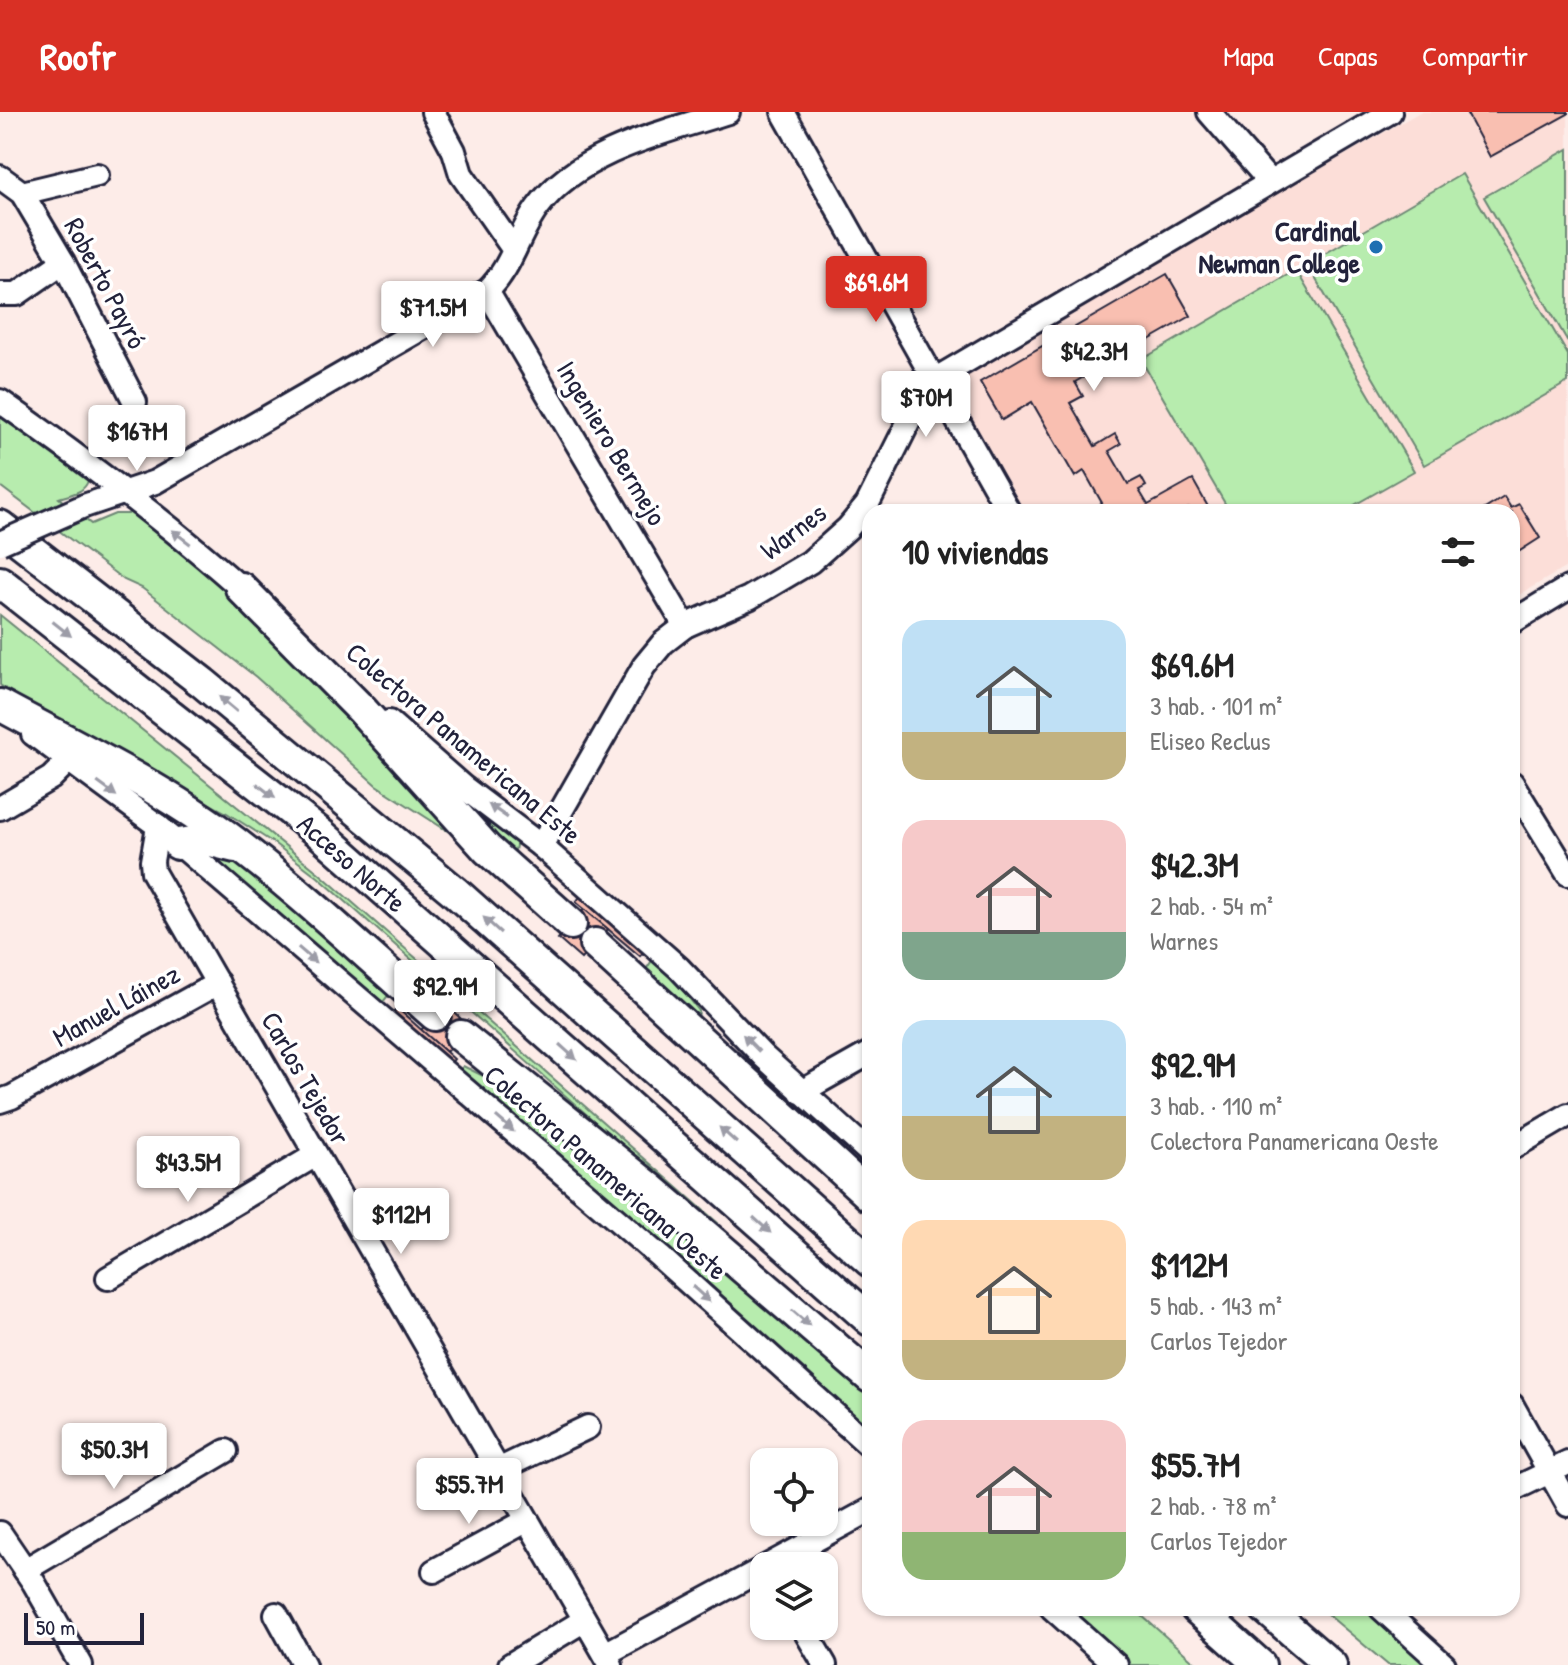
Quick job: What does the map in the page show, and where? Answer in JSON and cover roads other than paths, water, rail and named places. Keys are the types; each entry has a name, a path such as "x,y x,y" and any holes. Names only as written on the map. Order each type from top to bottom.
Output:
{"highway":[{"name":"Acceso Norte","path":"0,526 203,683 454,891 862,1254"},
{"name":"Acceso Norte","path":"0,582 322,835 862,1313"},
{"path":"241,588 362,710 487,849 571,924"},
{"path":"0,707 112,765 246,850 435,1015"},
{"path":"164,840 207,840 246,850"},
{"path":"595,944 862,1189"},
{"path":"461,1036 650,1188 862,1370"},
{"path":"1205,1616 1260,1665"},
{"path":"1274,1616 1331,1665"}],"street":[{"path":"433,112 454,151 461,174 514,250"},
{"path":"0,543 84,506 155,482 487,291 500,279 535,210 554,186 612,151 728,112"},
{"path":"783,112 1004,504"},
{"path":"1209,112 1270,182"},
{"name":"Warnes","path":"868,504 922,395 934,380 1390,112"},
{"name":"Roberto Payró","path":"22,193 97,175"},
{"name":"Roberto Payró","path":"0,177 22,193 63,262 135,402"},
{"path":"0,294 17,294 63,262"},
{"name":"Ingeniero Bermejo","path":"487,291 685,626"},
{"name":"Colectora Panamericana Este","path":"0,401 199,550 441,769 541,846 700,987 733,1025 801,1092 862,1146"},
{"name":"Warnes","path":"541,846 644,666 663,643 685,626 749,598 810,562 862,511"},
{"path":"1520,617 1568,588"},
{"name":"Colectora Panamericana Oeste","path":"0,707 164,840 660,1257 862,1439"},
{"path":"0,808 51,778 68,761"},
{"path":"1520,796 1568,874"},
{"name":"Carlos Tejedor","path":"164,840 152,861 153,872 608,1660"},
{"name":"Manuel Láinez","path":"0,1101 218,983"},
{"path":"801,1092 862,1058"},
{"path":"1520,1143 1568,1115"},
{"path":"108,1278 316,1155"},
{"path":"1520,1416 1558,1467 1568,1505"},
{"path":"498,1470 588,1427"},
{"path":"13,1562 226,1451"},
{"path":"1520,1486 1558,1467"},
{"path":"793,1552 862,1514"},
{"path":"434,1571 526,1521"},
{"path":"0,1533 13,1562 81,1665"},
{"path":"608,1660 750,1576"},
{"path":"276,1614 304,1665"},
{"path":"1061,1616 1116,1665"},
{"path":"1396,1616 1444,1665"},
{"path":"510,1665 583,1621"},
{"path":"810,1640 825,1665"}],"place":[{"name":"Cardinal Newman College","path":"1376,247"}]}
